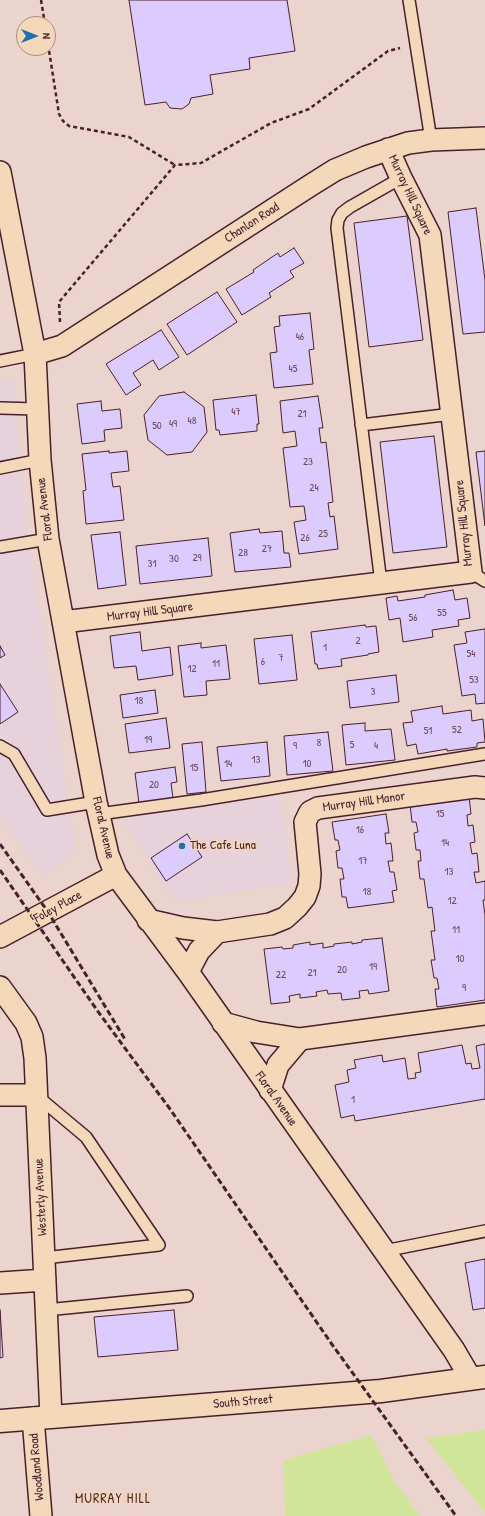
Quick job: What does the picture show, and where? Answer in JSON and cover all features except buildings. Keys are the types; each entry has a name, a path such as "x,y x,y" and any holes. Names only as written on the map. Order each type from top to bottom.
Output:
{"street":[{"name":"Chanlon Road","path":"35,354 62,346 311,184 336,170 388,149 408,143 431,140 485,138"},
{"name":"Murray Hill Square","path":"63,622 381,583 478,576 452,414 430,235 388,149"},
{"name":"Floral Avenue","path":"0,172 35,354 40,460 48,539 97,808 108,855 116,875 188,972 223,1024 454,1350 478,1378"},
{"name":"Murray Hill Manor","path":"148,920 183,928 217,932 270,924 285,918 297,907 305,897 309,886 310,874 305,822 310,812 318,808 475,787 485,788"},
{"name":"Foley Place","path":"0,938 116,875"},
{"path":"188,972 199,951 217,932"},
{"name":"Westerly Avenue","path":"0,987 20,1012 32,1037 35,1058 46,1310 42,1418"},
{"path":"223,1024 256,1032 300,1039 485,1014"},
{"path":"270,1090 278,1065 300,1039"},
{"path":"0,1095 36,1095"},
{"path":"0,1283 45,1280"},
{"name":"South Street","path":"0,1421 381,1391 478,1378"},
{"name":"Woodland Road","path":"41,1516 42,1418"}],"lane":[{"path":"409,0 431,140"},
{"path":"381,583 338,236 338,220 342,213 350,207 401,178"},
{"path":"0,361 35,354"},
{"path":"0,408 37,409"},
{"path":"361,425 452,414"},
{"path":"0,468 40,460"},
{"path":"0,547 48,539"},
{"path":"0,746 14,754 47,810 97,808 201,800 485,754"},
{"path":"36,1095 86,1137 159,1245 44,1258"},
{"path":"384,1251 485,1231"},
{"path":"46,1310 186,1296"}],"path":[{"path":"41,0 44,16"},
{"path":"50,56 59,114 63,121 69,126 129,137 175,165 201,163 271,123 309,109 388,51 416,44"},
{"path":"62,346 59,302 175,165"}],"shaded area":[{"path":"13,378 26,523 75,845 72,854 66,861 43,876 0,817 0,380"},
{"path":"280,796 292,883 174,902 122,818"}],"green space":[{"path":"485,1430 485,1513 426,1438"},
{"path":"371,1435 393,1479 420,1516 285,1516 284,1460"}],"railway":[{"path":"0,844 48,912 126,1041"},
{"path":"0,870 99,1013 170,1109 331,1343 456,1516"}],"place":[{"name":"The Cafe Luna","path":"182,846"}],"district":[{"name":"MURRAY HILL","path":"113,1499"}]}
